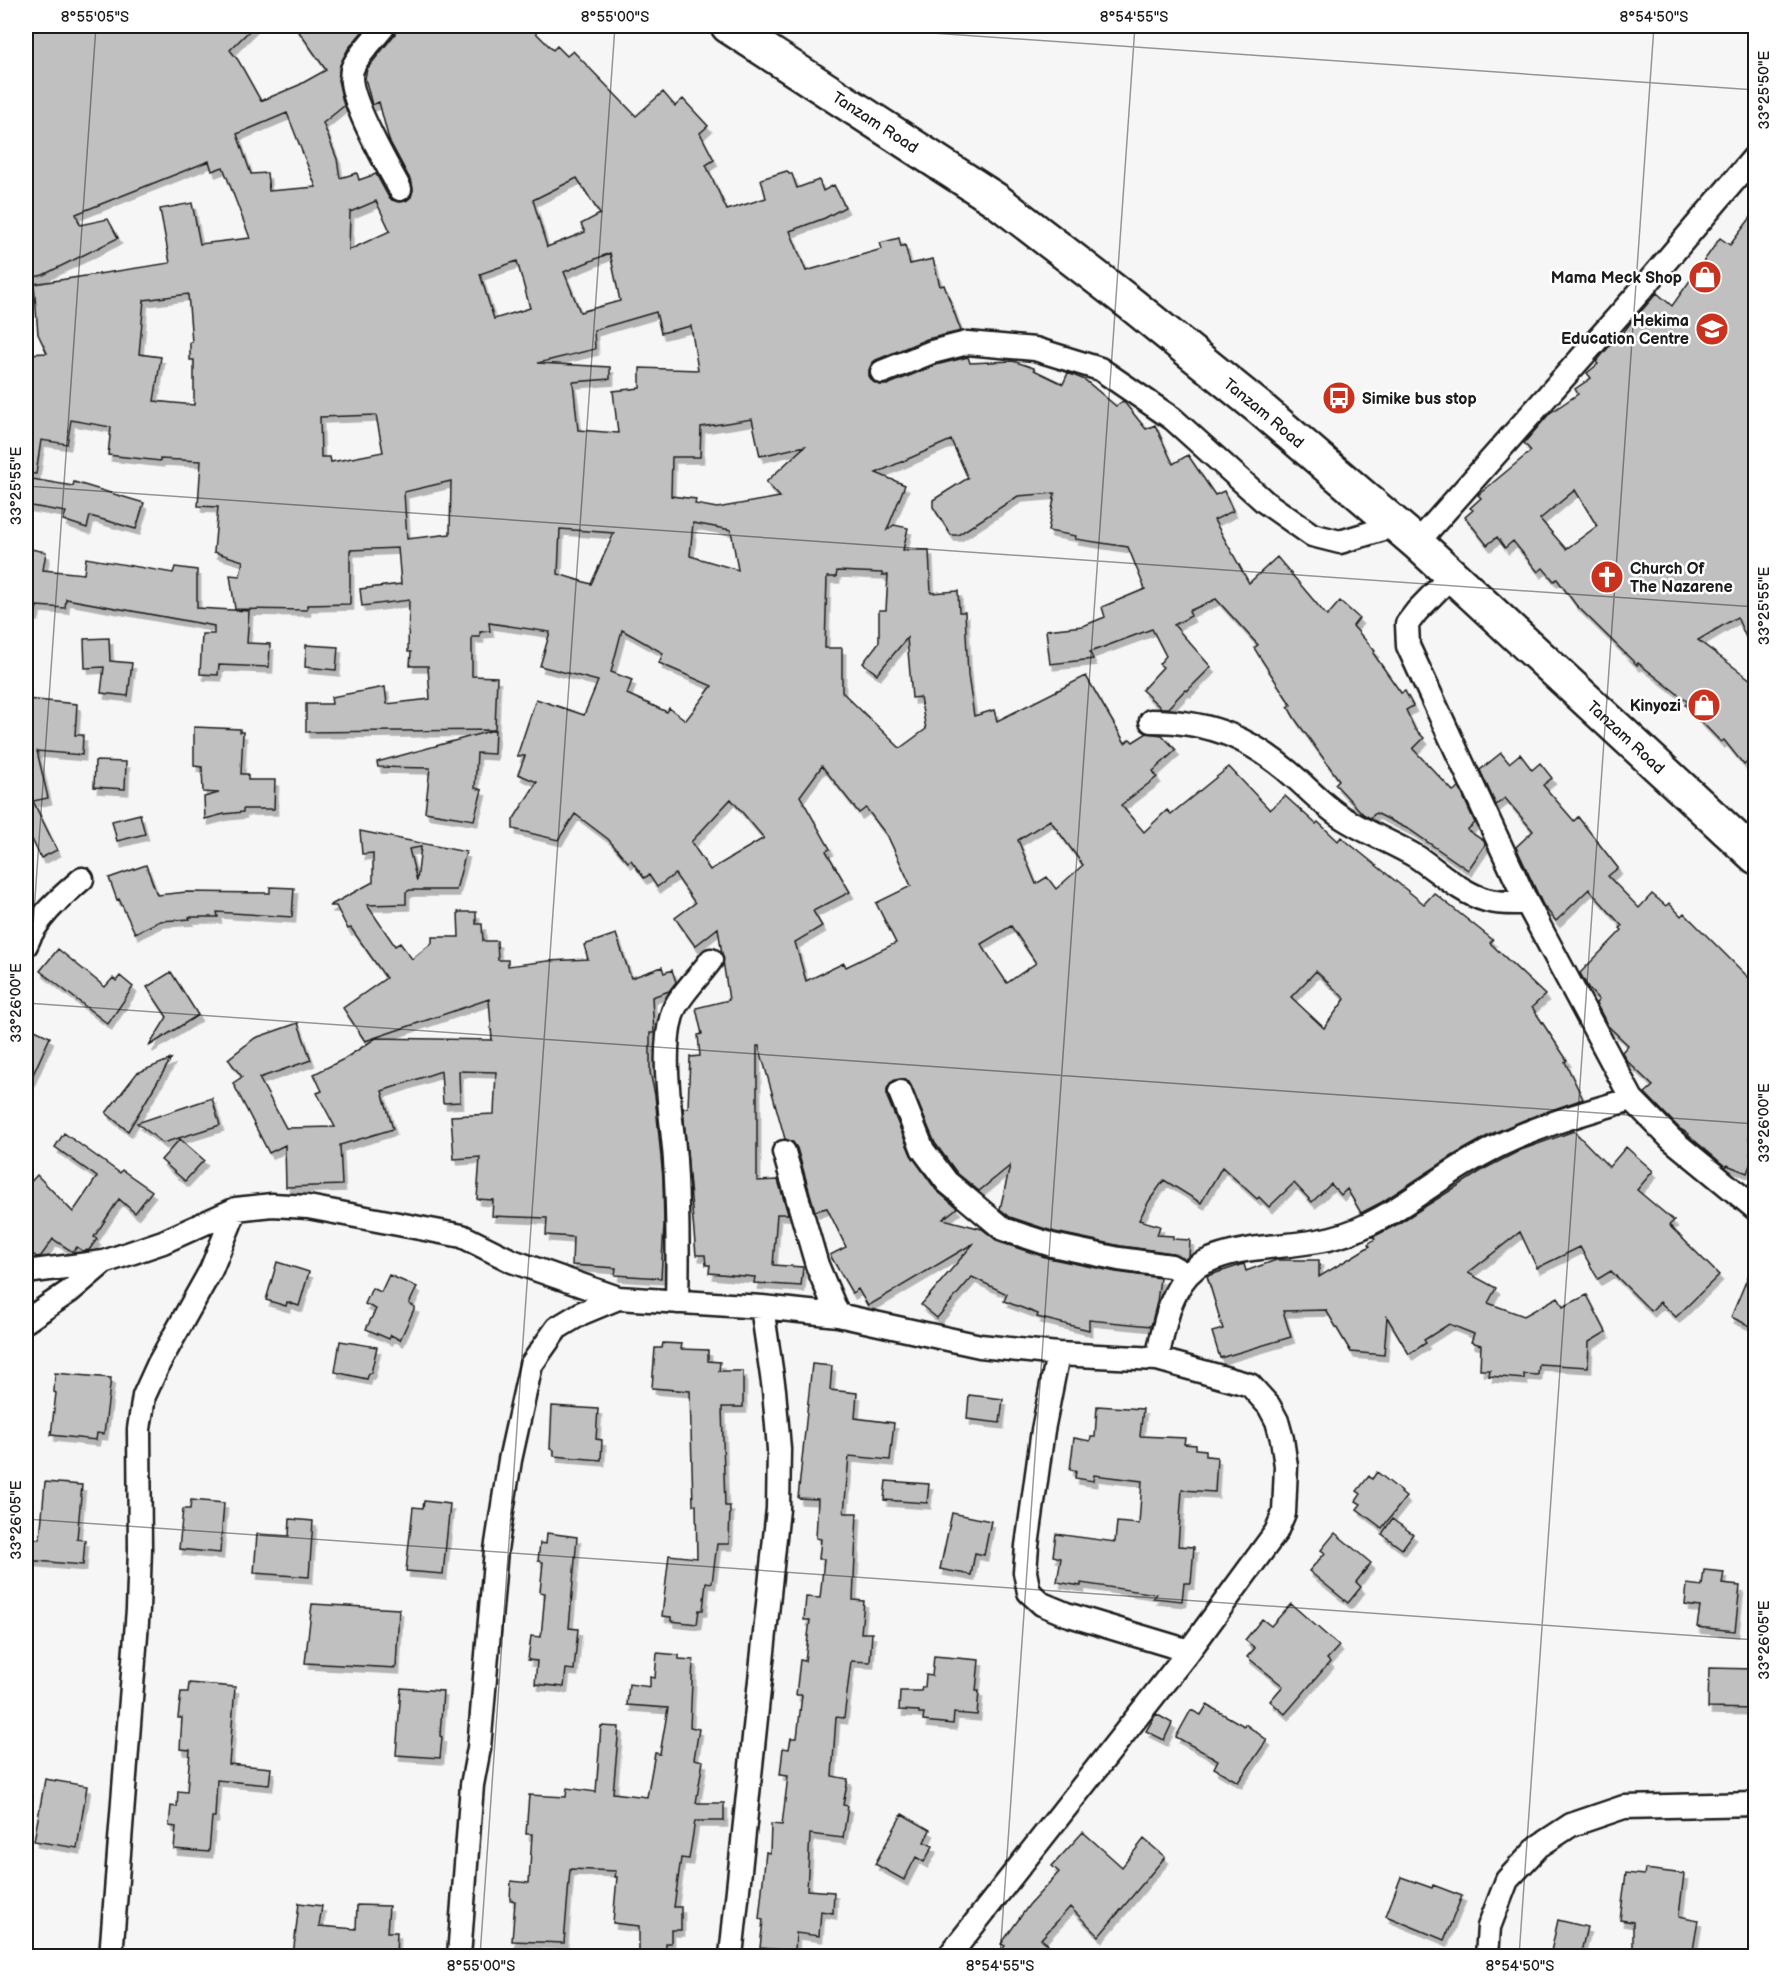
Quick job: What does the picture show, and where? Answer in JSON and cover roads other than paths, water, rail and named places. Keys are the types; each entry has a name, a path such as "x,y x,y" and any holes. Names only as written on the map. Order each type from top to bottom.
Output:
{"highway":[{"name":"Tanzam Road","path":"728,26 996,200 1187,349 1407,534 1755,857"}],"street":[{"path":"384,26 352,68 352,84 361,115 400,189"},
{"path":"882,372 932,351 967,343 1035,349 1100,369 1173,419 1265,502 1312,536 1340,542 1407,534 1644,287 1755,155"},
{"path":"1452,575 1417,610 1407,624 1408,646 1527,903 1632,1099 1671,1139 1755,1209"},
{"path":"1151,721 1173,721 1198,725 1236,736 1262,752 1340,816 1412,854 1467,891 1499,903 1527,903"},
{"path":"26,945 31,931 53,904 82,879"},
{"path":"677,1302 676,1183 668,1085 668,1036 672,1013 676,1005 711,960"},
{"path":"900,1092 923,1150 947,1182 1004,1228 1052,1245 1119,1259 1172,1266 1187,1275"},
{"path":"1157,1359 1168,1313 1176,1294 1187,1275 1197,1266 1250,1249 1334,1238 1400,1206 1480,1155 1559,1122 1632,1099"},
{"path":"784,1152 817,1265 838,1315"},
{"path":"26,1272 104,1262 163,1242 236,1209 272,1205 308,1208 462,1236 512,1261 618,1298 762,1306 838,1315 980,1346 1058,1354 1157,1359 1250,1384 1269,1406 1277,1421 1286,1466 1284,1513 1276,1532 1190,1651 949,1956"},
{"path":"111,1956 138,1609 139,1429 144,1396 159,1363 211,1270 236,1209"},
{"path":"26,1321 70,1291 104,1262"},
{"path":"459,1956 472,1785 479,1748 496,1550 510,1460 531,1365 557,1328 582,1313 618,1298"},
{"path":"731,1956 778,1509 778,1437 762,1306"},
{"path":"1058,1354 1042,1430 1027,1546 1025,1572 1029,1592 1042,1604 1066,1614 1190,1651"},
{"path":"1487,1956 1489,1927 1507,1880 1539,1846 1571,1825 1624,1807 1755,1804"}],"place":[{"name":"Mama Meck Shop","path":"1705,277"},
{"name":"Hekima Education Centre","path":"1712,329"},
{"name":"Simike bus stop","path":"1339,398"},
{"name":"Church Of The Nazarene","path":"1607,577"},
{"name":"Kinyozi","path":"1704,705"}]}
